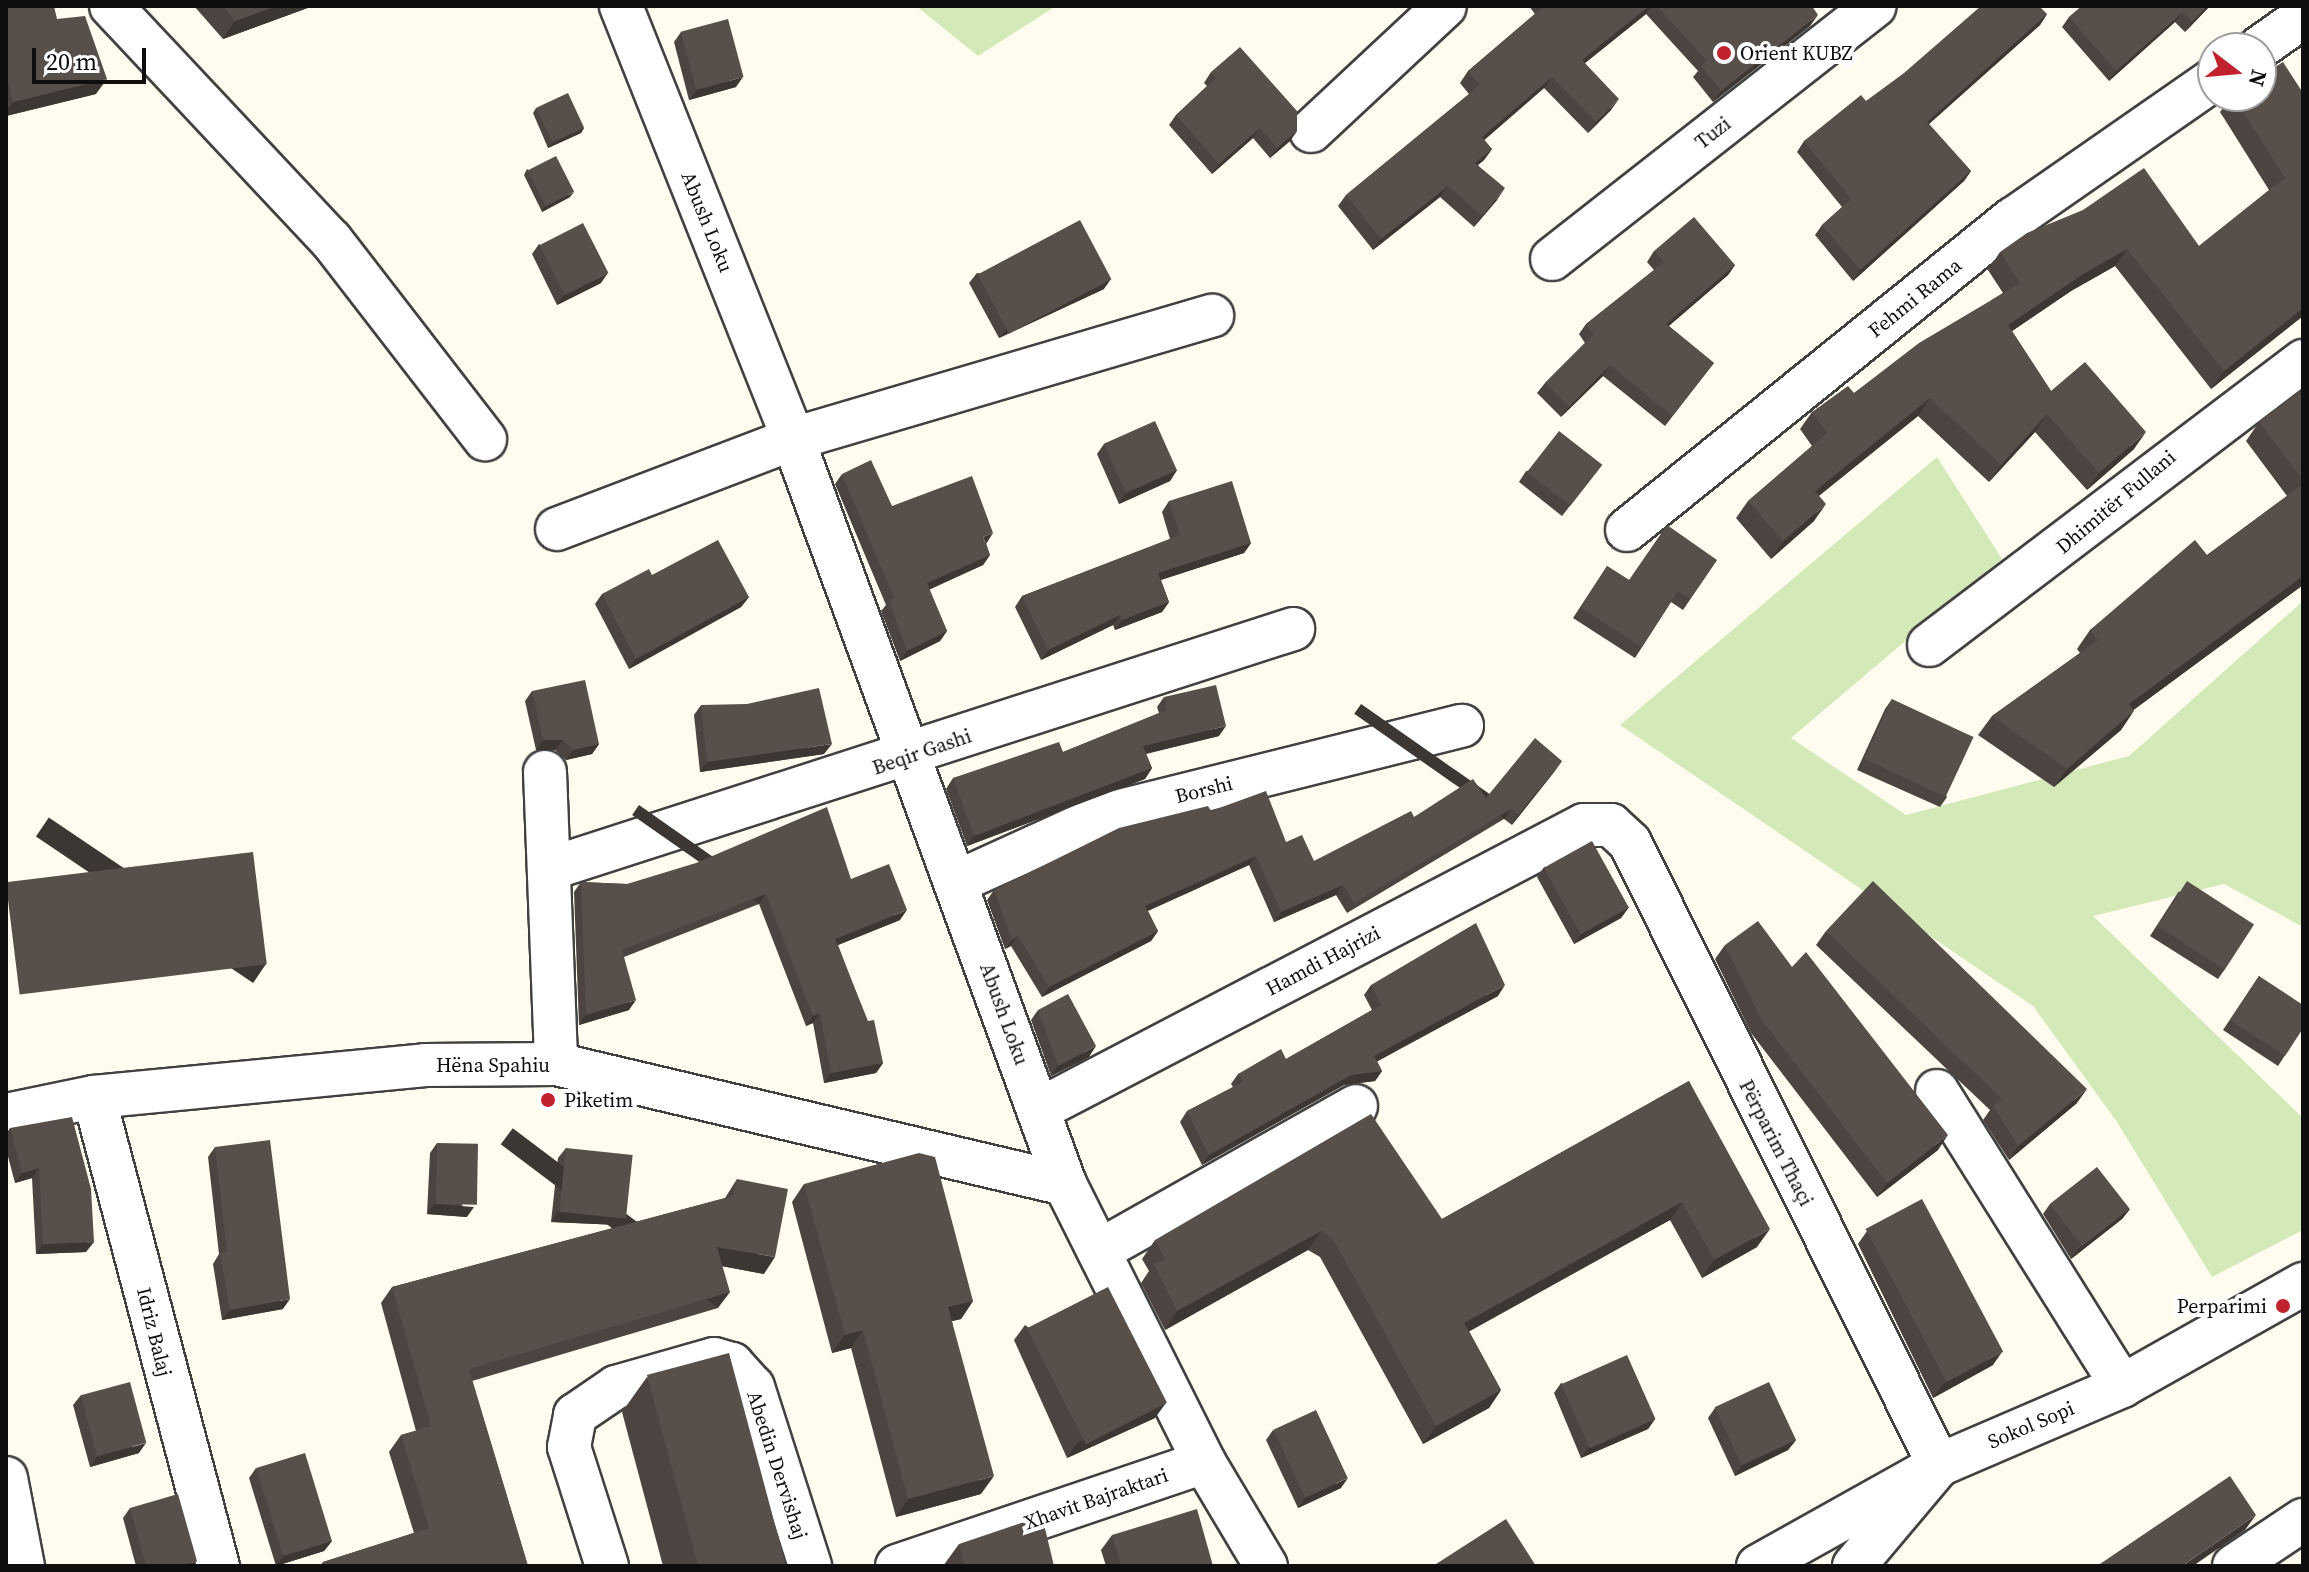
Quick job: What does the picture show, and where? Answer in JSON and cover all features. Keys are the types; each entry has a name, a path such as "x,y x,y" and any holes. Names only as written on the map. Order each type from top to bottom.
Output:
{"street":[{"path":"111,6 331,240 485,439"},
{"name":"Abush Loku","path":"621,6 793,439 912,756 1065,1184 1204,1462 1266,1566"},
{"path":"1311,131 1445,6"},
{"name":"Tuzi","path":"1552,259 1875,6"},
{"path":"2277,34 2303,15 2299,6"},
{"name":"Fehmi Rama","path":"1627,530 2013,219 2197,91"},
{"path":"557,529 793,439 1212,316"},
{"name":"Dhimitër Fullani","path":"1929,645 2303,361"},
{"name":"Beqir Gashi","path":"549,869 912,756 1293,629"},
{"name":"Borshi","path":"957,882 1104,815 1462,726"},
{"path":"545,772 556,1064"},
{"name":"Hamdi Hajrizi","path":"1038,1110 1584,825 1611,825"},
{"name":"Përparim Thaçi","path":"1611,825 1630,843 1939,1465"},
{"name":"Hëna Spahiu","path":"6,1115 94,1097 425,1065 556,1064 1065,1184"},
{"path":"1937,1091 2122,1386"},
{"name":"Idriz Balaj","path":"94,1097 218,1566"},
{"path":"1099,1251 1356,1106"},
{"name":"Sokol Sopi","path":"1758,1566 1939,1465 2122,1386 2303,1284"},
{"name":"Abedin Dervishaj","path":"607,1566 569,1447 575,1415 616,1387 714,1359 732,1364 753,1387 810,1566"},
{"name":"Xhavit Bajraktari","path":"897,1566 1204,1462"},
{"path":"1854,1566 1939,1465"},
{"path":"6,1478 23,1566"},
{"path":"2234,1566 2303,1520"}],"green space":[{"path":"916,6 1056,6 978,56"},
{"path":"1937,457 2002,559 1791,738 1906,815 2129,756 2303,601 2303,927 2224,884 2093,916 2303,1118 2303,1230 2212,1277 2117,1122 2033,1006 1620,725"}],"building":[{"path":"6,6 54,6 57,19 85,16 107,79 13,102 6,74"},
{"path":"222,6 277,6 235,21"},
{"path":"1544,6 1649,6 1582,60 1619,99 1596,122 1552,77 1482,137 1492,149 1475,163 1505,188 1482,216 1448,186 1381,239 1346,195 1480,85 1468,71"},
{"name":"Orient KUBZ","path":"1657,6 1812,6 1818,15 1721,91 1701,66 1707,61"},
{"path":"1981,6 2039,6 2047,14 1927,122 1971,171 1860,270 1822,225 1851,199 1804,141 1861,95 1866,101 1904,73"},
{"path":"2082,6 2207,6 2192,22 2183,12 2116,71 2069,17"},
{"path":"728,19 744,77 696,90 681,32"},
{"path":"1240,47 1297,111 1297,131 1277,148 1260,128 1219,164 1176,115 1216,78 1211,72"},
{"path":"2283,62 2303,93 2303,308 2224,371 2127,249 2083,274 2008,325 2051,391 2085,362 2146,432 2099,473 2047,414 2001,465 1930,398 1815,491 1826,504 1783,541 1748,501 1827,433 1812,412 1848,386 1854,393 1919,343 2020,283 2000,252 2027,233 2083,210 2144,168 2199,246 2285,178 2243,112 2277,112 2277,66"},
{"path":"568,93 584,127 552,142 536,108"},
{"path":"556,156 574,192 546,206 527,171"},
{"path":"1694,217 1735,265 1666,324 1714,363 1672,416 1610,365 1569,407 1545,383 1594,334 1586,324 1664,262 1654,251"},
{"path":"1080,220 1111,279 1009,334 978,274"},
{"path":"583,223 608,273 565,295 539,245"},
{"path":"2303,389 2303,480 2259,422"},
{"path":"1155,421 1177,470 1126,493 1104,444"},
{"path":"1559,431 1602,465 1570,506 1527,472"},
{"path":"871,460 892,506 972,476 993,533 983,537 990,555 927,583 947,631 907,651 889,601 894,598 842,474"},
{"path":"1232,481 1251,543 1158,573 1169,602 1122,620 1120,615 1048,650 1022,596 1180,535 1169,501"},
{"path":"2303,484 2303,576 2129,704 2134,711 2067,769 1992,716 2098,640 2090,630 2195,540 2207,555"},
{"path":"1667,525 1717,560 1690,599 1678,591 1642,647 1581,608 1607,566 1629,580"},
{"path":"718,540 749,597 636,659 602,594 649,569 652,575"},
{"path":"585,680 599,744 573,750 563,740 543,740 532,691"},
{"path":"1216,685 1226,726 1143,746 1152,768 974,836 953,778 1059,742 1063,752 1167,710 1164,697"},
{"path":"819,688 832,744 707,762 701,705 747,704"},
{"path":"1892,699 1974,737 1946,797 1864,759"},
{"path":"1535,738 1562,761 1518,815 1511,809 1354,903 1343,885 1281,912 1256,856 1145,906 1158,931 1049,987 1018,936 1012,940 994,890 1119,828 1208,806 1211,811 1266,791 1286,842 1302,835 1314,861 1411,811 1414,817 1473,779 1486,798"},
{"path":"827,807 851,879 889,864 907,910 835,939 868,1021 874,1020 883,1063 831,1073 820,1013 813,1016 766,894 622,950 636,1000 586,1015 581,882 627,884 696,863"},
{"path":"1592,841 1629,907 1581,934 1544,868"},
{"path":"253,852 267,964 20,995 6,882"},
{"path":"1873,881 2087,1089 2018,1146 1993,1106 2002,1099 1826,931"},
{"path":"2187,881 2254,925 2225,970 2158,926"},
{"path":"1758,921 1792,967 1806,952 1948,1135 1887,1183 1761,1019 1725,945"},
{"path":"1476,923 1505,985 1374,1056 1382,1071 1351,1075 1209,1155 1187,1111 1243,1082 1238,1074 1281,1049 1286,1059 1381,1005 1371,985"},
{"path":"2259,976 2303,1005 2303,1028 2285,1056 2230,1020"},
{"path":"1068,994 1096,1046 1058,1066 1038,1010"},
{"path":"1689,1081 1770,1229 1714,1260 1682,1202 1464,1323 1501,1390 1436,1426 1333,1239 1321,1231 1177,1311 1154,1264 1165,1259 1155,1240 1371,1114 1442,1219"},
{"path":"72,1117 91,1189 94,1242 43,1244 39,1168 22,1173 10,1128"},
{"path":"270,1140 290,1299 230,1310 220,1253 227,1252 215,1147"},
{"path":"437,1143 478,1144 477,1205 436,1204"},
{"path":"566,1148 633,1155 626,1219 559,1212"},
{"path":"919,1153 935,1157 973,1301 948,1307 994,1476 908,1499 863,1330 845,1335 804,1184"},
{"path":"2097,1167 2130,1209 2082,1246 2050,1204"},
{"path":"737,1179 788,1189 775,1257 717,1247 730,1292 469,1369 528,1566 324,1566 323,1562 429,1528 401,1435 431,1426 392,1287 733,1196"},
{"path":"1922,1199 2003,1352 1947,1382 1865,1229"},
{"path":"1108,1287 1167,1403 1086,1444 1027,1328"},
{"path":"729,1353 786,1566 698,1566 647,1375"},
{"path":"1627,1355 1655,1419 1590,1448 1561,1384"},
{"path":"130,1382 146,1443 97,1456 81,1395"},
{"path":"1769,1382 1796,1440 1742,1465 1715,1407"},
{"path":"1316,1410 1348,1478 1305,1498 1273,1430"},
{"path":"305,1453 332,1541 283,1556 256,1468"},
{"path":"2230,1476 2256,1515 2182,1566 2097,1566"},
{"path":"178,1494 197,1561 182,1566 146,1566 130,1508"},
{"path":"1197,1509 1213,1566 1121,1566 1112,1535"},
{"path":"1042,1516 1054,1566 964,1566 959,1544"},
{"path":"1506,1519 1536,1566 1433,1566"}],"place":[{"name":"Orient KUBZ","path":"1724,53"},
{"name":"Piketim","path":"548,1100"},
{"name":"Perparimi","path":"2283,1306"}]}
